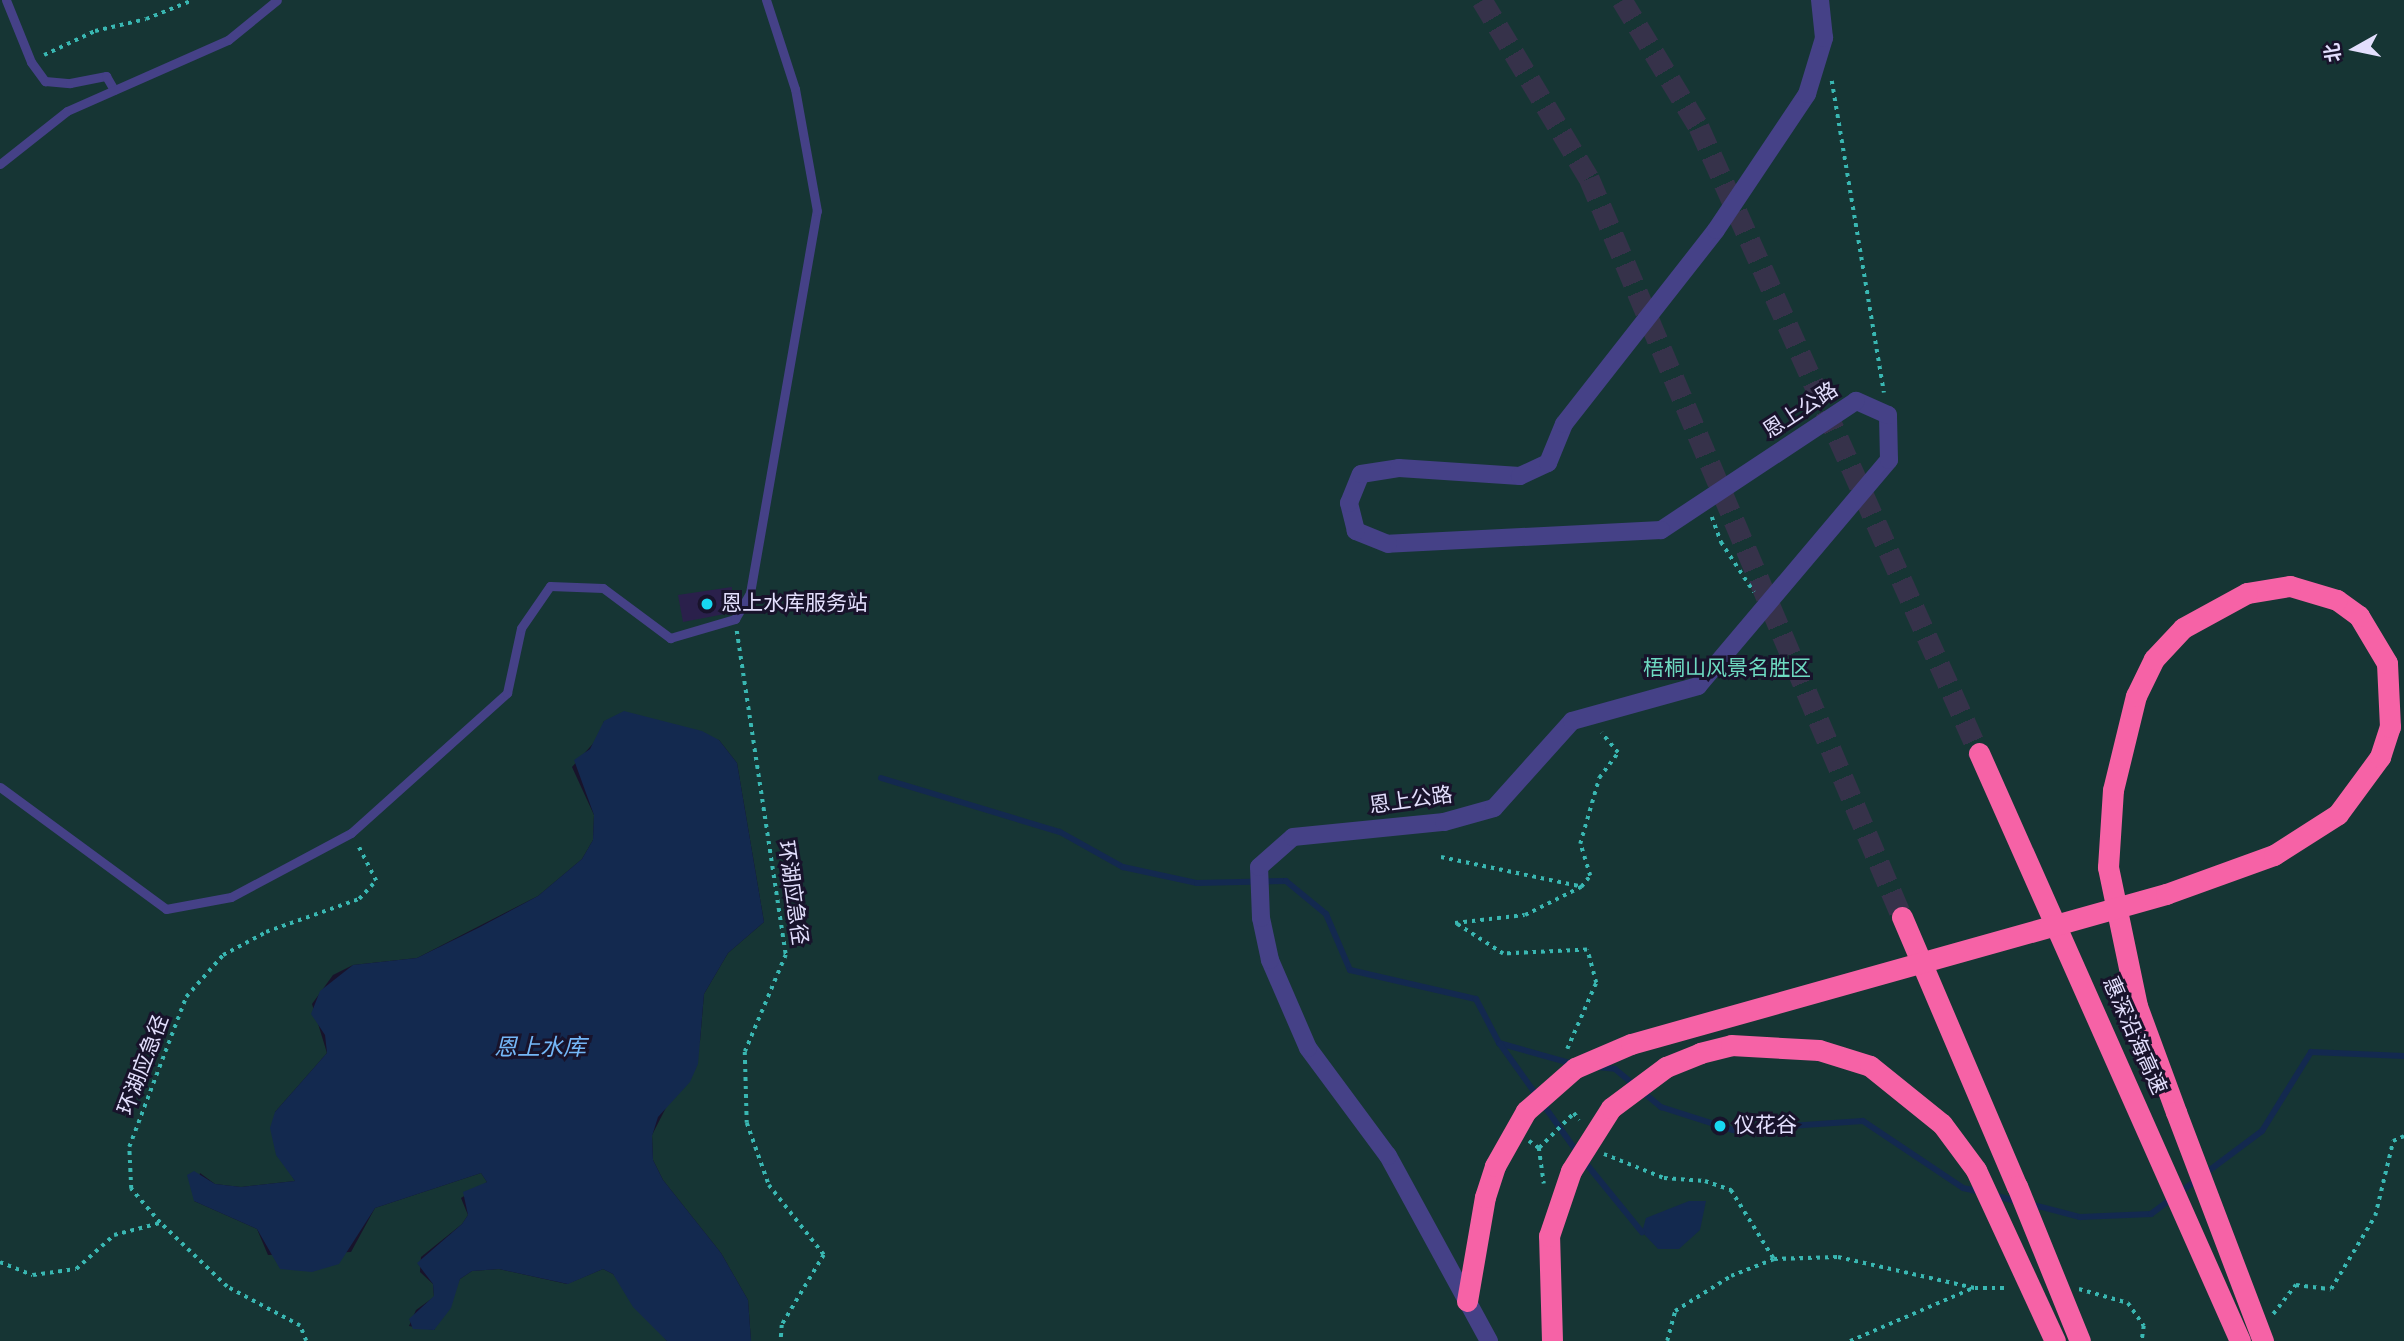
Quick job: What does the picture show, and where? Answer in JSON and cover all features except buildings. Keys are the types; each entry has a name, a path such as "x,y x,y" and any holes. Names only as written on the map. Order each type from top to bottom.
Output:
{"highway":[{"path":"1467,1301 1485,1197 1495,1166 1527,1111 1575,1068 1631,1044 2190,886 2274,855 2338,814 2368,777 2390,727 2387,663 2359,615 2337,600 2290,586 2247,593 2183,628 2154,659 2132,708 2113,790 2108,867 2137,1006 2176,1112 2265,1332"},
{"name":"惠深沿海高速","path":"1979,753 2146,1119 2240,1341"},
{"path":"1902,917 2080,1341"},
{"path":"1552,1341 1549,1236 1571,1171 1611,1108 1666,1067 1700,1053 1731,1045 1819,1049 1870,1066 1942,1124 1976,1170 2055,1341"}],"street":[{"name":"恩上公路","path":"1489,1341 1388,1156 1308,1048 1270,960 1261,918 1259,867 1293,837 1444,822 1493,808 1572,720 1699,686 1889,460 1888,415 1856,401 1661,530 1388,544 1356,531 1349,503 1360,474 1399,468 1520,476 1548,463 1564,424 1716,230 1807,94 1825,38 1820,0"}],"lane":[{"path":"6,0 31,62 45,81 70,83 106,76 114,90"},
{"path":"0,164 67,111 228,40 276,0"},
{"path":"0,787 166,909 231,897 351,833 507,693 521,628 550,586 603,588 670,638 735,619 750,593 817,211 795,89 766,0"}],"path":[{"path":"31,62 95,31 146,19 193,0"},
{"path":"1832,81 1888,415"},
{"path":"1711,498 1721,542 1744,582 1768,605"},
{"name":"环湖应急径","path":"735,619 786,955 744,1052 747,1123 769,1185 824,1255 782,1325 781,1341"},
{"path":"1567,1050 1596,983 1587,950 1503,954 1455,923 1525,915 1581,887 1590,876 1580,844 1599,778 1618,753 1601,733"},
{"name":"环湖应急径","path":"306,1341 300,1326 228,1287 159,1223 131,1189 129,1147 186,997 234,949 265,932 359,899 376,881 351,833"},
{"path":"1441,858 1581,887"},
{"path":"1539,1148 1574,1113 1581,1123"},
{"path":"2265,1332 2296,1285 2331,1289 2375,1216 2392,1141 2404,1136"},
{"path":"1602,1151 1609,1161 1664,1178 1705,1181 1731,1190 1774,1259"},
{"path":"0,1262 33,1275 76,1269 114,1236 159,1223"},
{"path":"1667,1341 1675,1311 1731,1276 1774,1259 1838,1257 1975,1287 2012,1288"},
{"path":"1850,1341 1975,1287"},
{"path":"2074,1288 2128,1303 2144,1326 2142,1341"}],"green space":[{"name":"梧桐山风景名胜区","path":"0,0 2404,0 2404,1341 751,1341 748,1300 721,1253 663,1180 653,1160 652,1135 700,1041 704,994 728,953 764,922 737,763 719,740 604,721 599,737 572,767 594,815 593,840 582,859 538,896 417,958 353,965 333,975 312,1004 327,1053 275,1112 286,1167 295,1181 241,1187 215,1184 200,1173 194,1201 257,1229 268,1255 351,1252 375,1208 481,1173 487,1182 461,1198 468,1215 462,1224 421,1257 420,1272 433,1284 434,1297 416,1310 409,1326 434,1330 460,1279 472,1271 499,1269 567,1284 603,1269 613,1274 667,1341 0,1341"}],"water":[{"name":"恩上水库","path":"624,711 702,731 719,740 737,763 764,922 728,953 704,994 698,1064 690,1082 658,1117 652,1136 653,1160 663,1180 721,1253 748,1300 751,1341 667,1341 633,1307 613,1274 603,1269 568,1284 499,1269 472,1271 460,1279 451,1308 434,1330 413,1329 409,1319 434,1296 433,1284 417,1263 462,1224 468,1215 463,1192 487,1182 481,1173 375,1208 339,1264 312,1272 280,1269 257,1229 194,1201 187,1175 194,1171 215,1184 241,1187 295,1181 276,1155 270,1128 275,1112 327,1053 325,1035 311,1014 320,991 353,965 417,958 478,928 538,896 582,859 593,840 594,815 574,760 590,749 604,721"},
{"path":"1689,1201 1706,1201 1700,1230 1679,1249 1658,1249 1642,1232 1646,1218"}],"waterway":[{"path":"881,778 1060,832 1123,867 1197,883 1286,881 1326,914 1350,970 1476,999 1499,1043 1573,1064"},
{"path":"1500,1044 1577,1152"},
{"path":"2030,1204 2080,1217 2151,1214 2262,1131 2311,1052 2404,1056"},
{"path":"1597,1067 1615,1069 1661,1107 1733,1130 1863,1121 1963,1188 1982,1192"},
{"path":"1584,1161 1642,1232"},
{"path":"1993,1195 2019,1202"}],"tunnel":[{"path":"1482,0 1589,178 1902,917"},
{"path":"1622,0 1699,127 1979,753"}],"place":[{"name":"恩上水库服务站","path":"707,604"},
{"name":"仪花谷","path":"1720,1126"}]}
